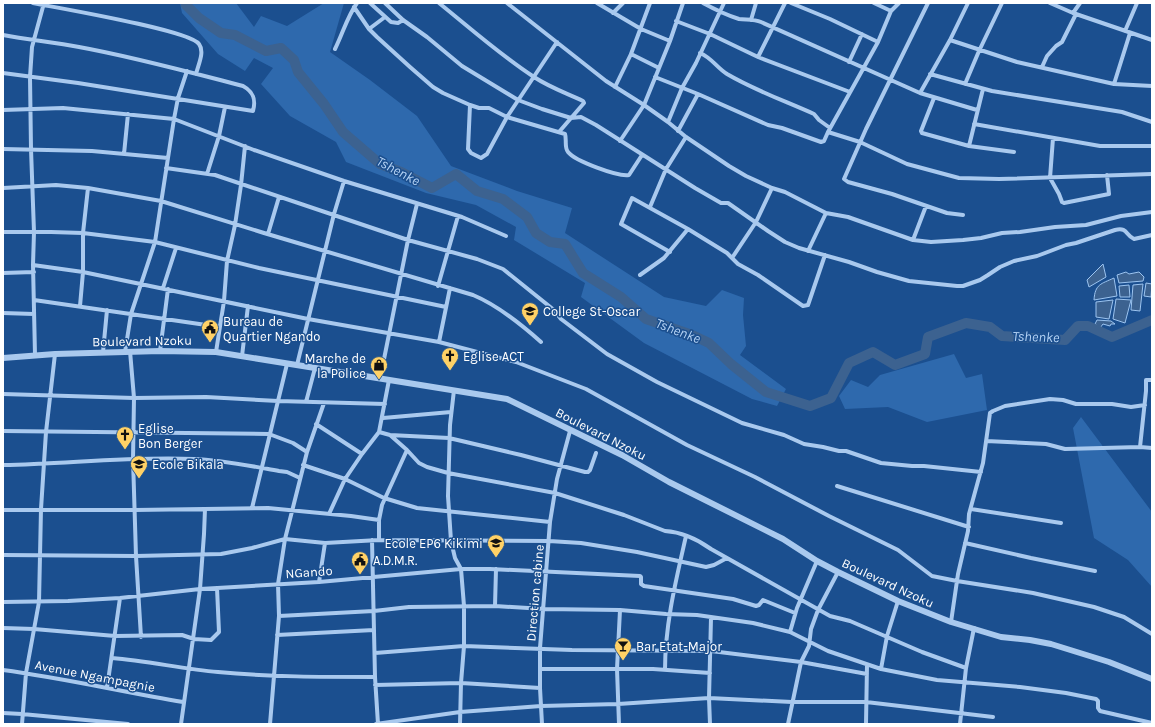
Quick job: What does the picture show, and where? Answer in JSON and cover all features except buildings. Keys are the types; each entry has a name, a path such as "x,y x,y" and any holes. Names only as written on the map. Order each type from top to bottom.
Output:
{"street":[{"path":"34,3 126,21 175,33 197,42 201,47 202,53 196,74"},
{"path":"335,48 357,3"},
{"path":"370,3 388,20 394,23 403,20"},
{"path":"385,3 403,20 427,37 462,66 518,100 571,118 581,117 695,188 721,203 728,203 785,242 808,251 909,281 963,286 980,280 1000,267 1014,261 1037,256 1066,244 1115,230 1125,230 1134,240 1152,235"},
{"path":"439,3 483,39 533,76 553,88 583,101 584,103 559,132"},
{"path":"507,3 615,87 644,105 686,137 729,166 826,213 845,216 914,240 931,242 963,240 981,238 1002,233 1086,225 1121,216 1152,212"},
{"path":"597,3 641,29 670,41"},
{"path":"613,13 623,3"},
{"path":"615,87 631,54 650,3"},
{"path":"620,142 644,105 670,41 682,3"},
{"path":"703,3 720,12 738,18 757,20 920,93 977,110"},
{"path":"668,122 682,88 724,3"},
{"path":"751,20 756,3"},
{"path":"758,57 785,3"},
{"path":"791,3 830,19 878,42"},
{"path":"874,3 891,11"},
{"path":"655,77 698,94 768,126 782,128 821,142 824,140 878,42 891,11 898,3"},
{"path":"928,3 860,142 845,176 845,180 947,213 963,215"},
{"path":"920,93 950,40 968,3"},
{"path":"965,84 1002,3"},
{"path":"1050,3 1152,40"},
{"path":"1042,67 1047,56 1062,42 1080,3"},
{"path":"1125,31 1137,3"},
{"path":"35,355 30,56 43,4"},
{"path":"354,7 370,29 399,58 433,87 454,98 479,108 489,108 507,117 565,134 566,148 571,155 580,161 618,174 629,175 642,155"},
{"path":"370,29 385,17"},
{"path":"676,21 710,34 758,57 850,92"},
{"path":"1114,84 1130,32"},
{"path":"849,62 862,34"},
{"path":"3,35 78,47 143,60 187,71 246,87 250,90 255,100 253,111 178,98 3,73"},
{"path":"950,40 979,51 1114,84 1152,86"},
{"path":"470,105 468,149 469,152 481,158 487,154 507,117 557,42"},
{"path":"700,53 709,57 725,73 814,114 829,130 860,142 907,164 959,178 1050,178 1152,174"},
{"path":"631,54 659,68"},
{"path":"141,637 136,556 133,459 134,398 128,352 131,314 155,242 174,119 178,98 187,71"},
{"path":"930,74 983,89 1047,101 1122,112 1152,122"},
{"path":"969,146 983,89"},
{"path":"678,131 698,94"},
{"path":"934,98 921,131 922,132 969,146 1014,152"},
{"path":"207,174 219,136 225,107"},
{"path":"3,110 64,108 174,119 344,181 469,219 506,236"},
{"path":"124,154 128,114"},
{"path":"974,124 1100,146 1152,146"},
{"path":"650,207 666,169 686,137"},
{"path":"1053,138 1050,178 1059,194 1060,201 1064,203 1109,194 1107,175"},
{"path":"216,352 224,301 227,261 235,225 245,146"},
{"path":"3,149 92,151 168,158"},
{"path":"166,168 215,175 408,240 477,259 504,270 554,310 561,320 607,354 657,382 740,422 784,435 804,444 846,451 881,463 981,472"},
{"path":"297,366 334,214 344,181"},
{"path":"3,188 56,185 88,188 161,201 235,225 472,295 488,302 540,342"},
{"path":"80,306 88,188"},
{"path":"732,258 756,222 772,188"},
{"path":"268,234 278,197"},
{"path":"670,252 621,224 632,198 688,229 732,258 738,264 758,275 805,307 808,305 825,255"},
{"path":"380,379 408,240 417,204"},
{"path":"914,240 926,206"},
{"path":"808,251 826,213"},
{"path":"438,286 458,216"},
{"path":"640,275 658,263 670,252 688,229"},
{"path":"3,232 84,233 155,242 227,261 446,307"},
{"path":"160,350 165,289 176,248"},
{"path":"33,265 83,272 308,319 439,342 516,362 586,389 687,445 755,477 898,550 932,576 957,582 1033,593 1094,607 1124,617 1152,634"},
{"path":"3,273 34,272"},
{"path":"439,342 450,288"},
{"path":"34,300 220,327"},
{"path":"242,356 248,306"},
{"path":"103,352 107,310"},
{"path":"3,314 34,314"},
{"name":"Boulevard Nzoku","path":"3,358 35,355 160,350 216,352 507,399 622,455 669,482 783,539 816,561 898,601 951,622 1001,637 1030,640 1066,648 1109,662 1152,679"},
{"path":"22,724 26,673 39,602 41,509 46,432 55,354"},
{"path":"252,508 287,364"},
{"path":"306,402 315,368"},
{"path":"329,514 346,479 362,454 379,432 383,418 389,380"},
{"path":"1140,447 1145,405 1145,382 1146,380 1152,380"},
{"path":"454,390 449,438 448,512 451,541 455,558 461,569 464,606 464,646 460,724"},
{"path":"3,394 134,398 206,398 384,404"},
{"path":"951,622 957,582 969,527 968,519 981,472 990,413 1005,406 1050,399 1063,400 1076,404 1112,404 1131,408 1145,405"},
{"path":"270,724 278,635 278,584 285,539 303,465 324,402"},
{"path":"383,418 451,412"},
{"path":"316,424 362,454"},
{"path":"3,431 269,434 293,443 307,452"},
{"name":"Direction cabine","path":"542,724 540,648 550,541 550,522 557,479 570,431"},
{"path":"379,432 390,435 449,438 521,454 561,466 588,472 596,453"},
{"path":"390,435 422,465 448,473 555,492 624,515 665,531 698,540 830,616 850,621 922,652 966,668"},
{"path":"986,441 1046,444 1065,450 1140,447 1152,448"},
{"path":"379,540 379,520 384,498 407,450"},
{"path":"3,465 133,459 196,459 287,472 300,478"},
{"path":"303,465 346,479 384,498 417,508 550,522"},
{"path":"836,486 969,527"},
{"path":"3,510 268,508 379,520"},
{"path":"180,724 194,639 200,589 205,509"},
{"path":"971,509 1061,523"},
{"path":"665,670 665,651 669,614 686,536"},
{"path":"3,555 136,556 203,554 230,552 285,539 325,543 379,540 550,541 581,543 637,552 709,567 727,558"},
{"path":"372,540 377,724 460,712 541,706 618,704 709,698 792,702 866,702 993,717"},
{"path":"319,582 325,543"},
{"path":"965,543 1095,571"},
{"path":"790,632 795,613 816,561"},
{"name":"NGando","path":"3,602 39,602 139,597 200,589 319,582 461,569 496,569 641,576 641,584 644,586 674,590"},
{"path":"495,606 496,569"},
{"path":"788,724 801,662 809,649 810,633 818,610 838,572"},
{"path":"3,628 34,629 115,636 141,637 182,635 194,639 211,640 218,633 217,588"},
{"path":"674,590 732,599 756,606 763,600 795,613"},
{"path":"107,688 120,598"},
{"path":"881,669 887,636 898,601"},
{"path":"278,616 374,611 409,607 464,606 620,610 697,615 753,623 790,632 828,651 881,669 929,679 1020,687 1079,695 1097,700 1100,711 1152,723"},
{"path":"619,724 617,669 620,610"},
{"path":"710,724 709,698 711,618"},
{"path":"960,724 966,668 974,628"},
{"path":"278,635 374,630"},
{"path":"375,653 464,646 711,651 801,662 867,674"},
{"path":"112,658 136,660 189,669 275,676 375,677"},
{"path":"866,724 867,665"},
{"path":"540,669 665,670 710,673"},
{"name":"Avenue Ngampagnie","path":"3,670 183,702"},
{"path":"375,685 461,683 540,688"},
{"path":"3,714 22,714 81,722 128,724"}],"shaded area":[{"path":"180,3 236,3 254,27 261,16 287,26 324,3 344,3 330,52 417,116 451,166 517,191 572,208 565,233 664,297 706,306 722,290 744,298 743,315 746,346 740,355 786,389 777,406 752,399 644,343 581,297 585,283 514,240 516,227 476,205 426,193 346,162 336,142 290,116 261,84 273,68 254,58 245,71 218,54 182,13"},
{"path":"1103,264 1106,277 1089,287 1087,280"},
{"path":"1126,272 1129,274 1139,272 1144,277 1143,281 1119,283 1117,275"},
{"path":"1114,278 1117,296 1094,300 1097,288 1102,283"},
{"path":"1146,283 1152,284 1151,297 1144,296"},
{"path":"1143,284 1140,311 1131,310 1133,285"},
{"path":"1129,285 1130,297 1120,297 1119,286"},
{"path":"1116,299 1131,300 1125,323 1113,319"},
{"path":"1113,300 1109,319 1096,317 1096,302"},
{"path":"1097,320 1111,321 1115,324 1111,324 1110,326 1103,324 1100,328 1095,324"},
{"path":"954,354 966,378 982,374 987,410 927,422 888,407 845,409 839,396 851,380 868,387 880,375"},
{"path":"1081,417 1152,512 1152,587 1128,560 1094,538 1073,428"}],"waterway":[{"name":"Tshenke","path":"187,3 186,5 199,18 221,33 235,35 266,51 281,48 294,60 298,72 324,104 343,132 380,164 401,172 432,188 456,174 477,191 503,199 527,217 536,233 550,242 565,244 583,273 621,297 646,319 692,335 709,343 731,364 766,392 810,406 831,398 849,363 873,352 895,365 925,354 928,337 966,323 990,327 1002,336 1065,340 1078,326 1088,326 1112,337 1152,320"}],"place":[{"name":"College St-Oscar","path":"530,326"},
{"name":"Bureau de Quartier Ngando","path":"210,343"},
{"name":"Eglise ACT","path":"450,371"},
{"name":"Marche de la Police","path":"379,380"},
{"name":"Eglise Bon Berger","path":"125,450"},
{"name":"Ecole Bikala","path":"139,479"},
{"name":"Ecole EP6 Kikimi","path":"496,558"},
{"name":"A.D.M.R.","path":"360,575"},
{"name":"Bar Etat-Major","path":"623,661"}]}
